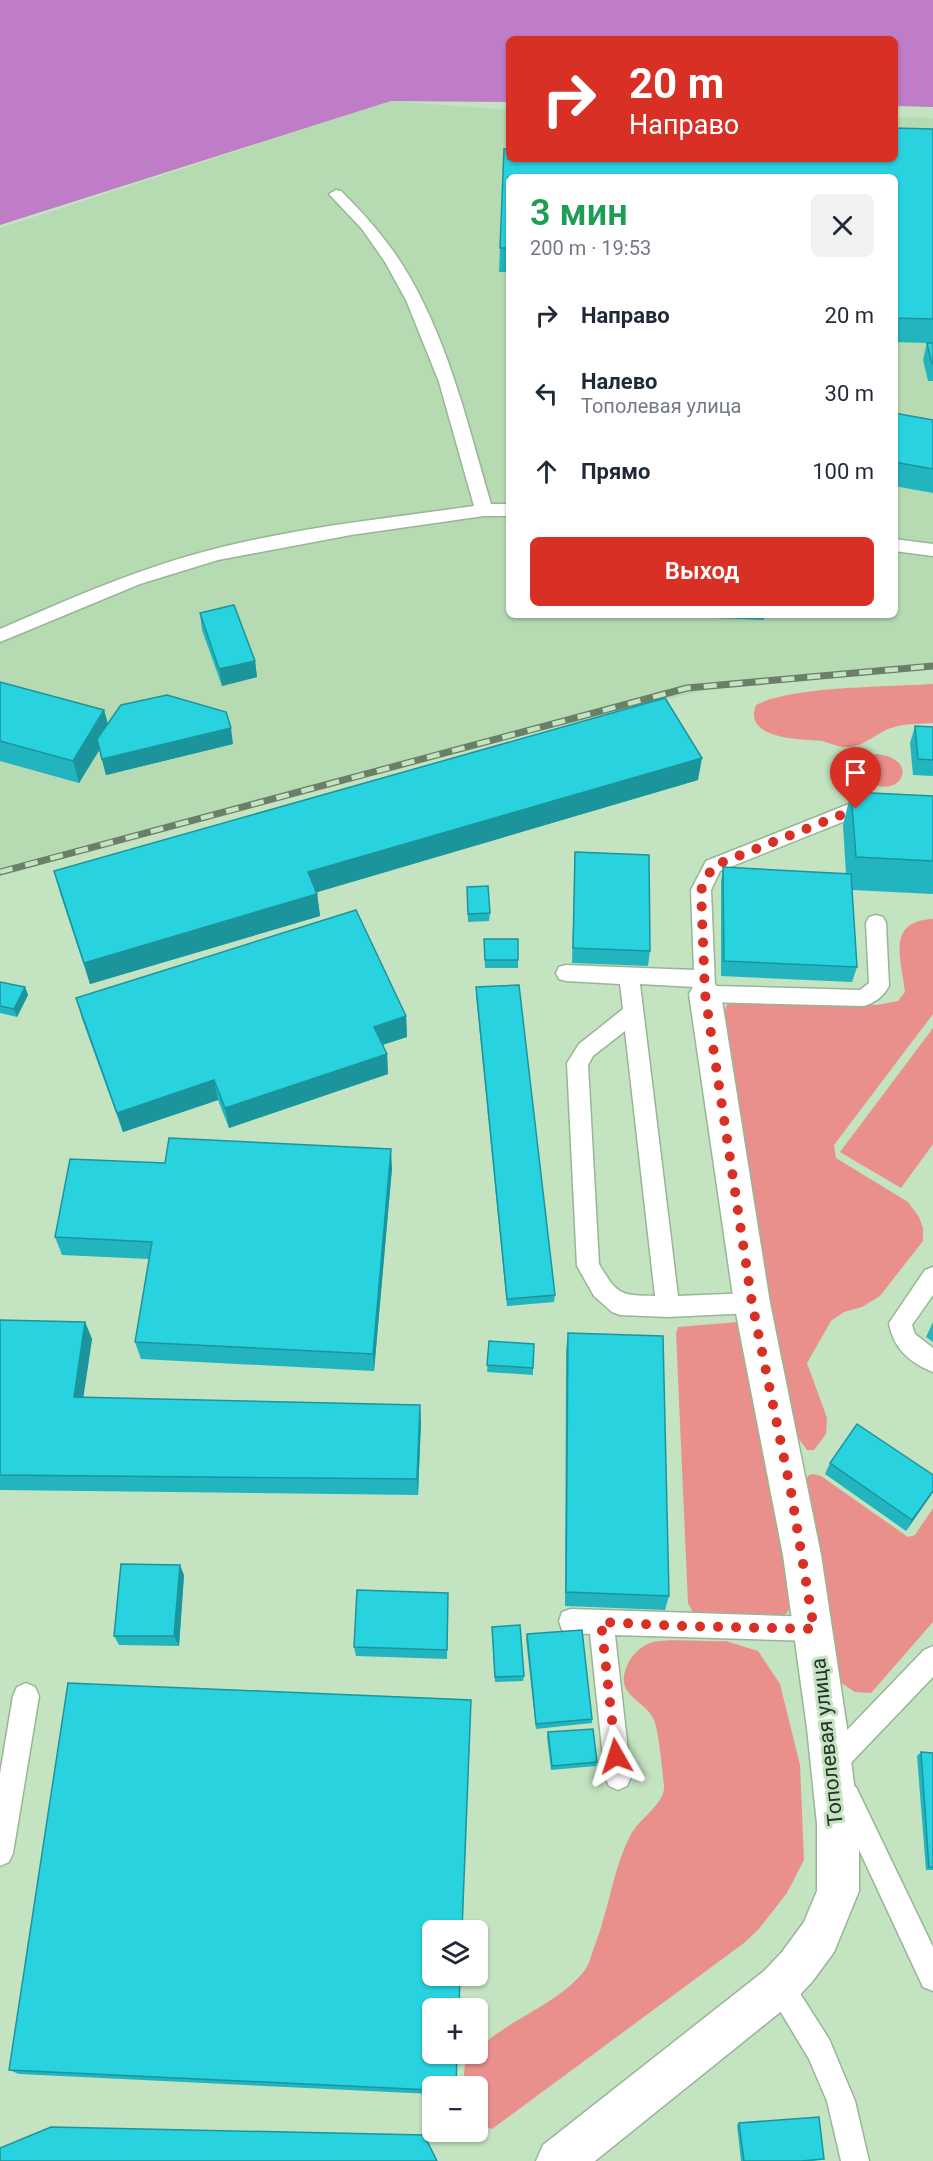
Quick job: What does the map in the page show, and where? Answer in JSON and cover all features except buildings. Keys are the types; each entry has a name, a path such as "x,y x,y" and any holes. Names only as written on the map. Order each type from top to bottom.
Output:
{"street":[{"name":"Тополевая улица","path":"559,2161 779,1986 797,1967 819,1937 838,1891 838,1824 814,1629 791,1492 752,1303 704,986"}],"lane":[{"path":"336,194 368,226 384,248 432,339 484,510"},
{"path":"0,636 114,586 218,554 312,536 484,510 506,510"},
{"path":"898,546 933,550"},
{"path":"704,986 701,890 713,866 856,809 895,804"},
{"path":"566,973 629,976 704,986 864,998 879,986 876,923"},
{"path":"629,976 668,1307"},
{"path":"633,1013 586,1050 577,1063 588,1266 602,1289 620,1305 668,1307 752,1303"},
{"path":"933,1277 900,1323 901,1335 910,1346 933,1361"},
{"path":"571,1621 814,1629"},
{"path":"601,1622 618,1777"},
{"path":"933,1659 832,1764 933,1977"},
{"path":"0,1852 7,1770 26,1696"},
{"path":"779,1986 819,2049 841,2101 855,2161"}],"shaded area":[{"path":"0,0 933,0 933,107 898,106 898,36 506,36 506,102 391,101 0,225"},
{"path":"391,101 506,110 506,162 898,162 898,117 933,118 933,666 730,684 343,780 0,872 0,228"},
{"path":"933,684 933,723 896,726 865,742 849,747 777,735 758,725 754,717 756,705 792,694 841,688"},
{"path":"877,754 891,757 899,763 902,776 898,782 882,787 871,783 864,777 861,764 867,757"},
{"path":"933,919 933,1014 834,1145 836,1158 908,1202 919,1217 923,1228 923,1241 880,1296 862,1307 844,1312 831,1321 807,1363 827,1418 826,1434 814,1450 807,1450 796,1435 766,1289 723,1014 728,1003 740,1000 877,1005 898,1001 905,992 900,954 902,934 908,926 918,921"},
{"path":"933,1028 933,1144 901,1188 840,1152"},
{"path":"738,1322 742,1326 793,1604 786,1614 752,1619 703,1616 693,1613 688,1603 676,1333 678,1327"},
{"path":"813,1474 821,1476 908,1537 915,1535 933,1508 933,1622 871,1693 855,1692 840,1682 821,1556 805,1480"},
{"path":"668,1640 726,1641 758,1651 780,1684 800,1765 804,1860 787,1893 758,1930 744,1943 492,2129 488,2128 488,2076 464,2076 465,2064 488,2064 488,2040 563,1992 585,1970 600,1931 624,1849 634,1829 661,1798 664,1785 655,1723 648,1711 627,1690 624,1676 629,1662 641,1648 649,1643"}],"railway":[{"path":"0,872 687,688 933,666"}],"route":[{"path":"616,1756 601,1622 814,1629 791,1492 752,1303 705,994 701,890 713,866 856,809"}]}
